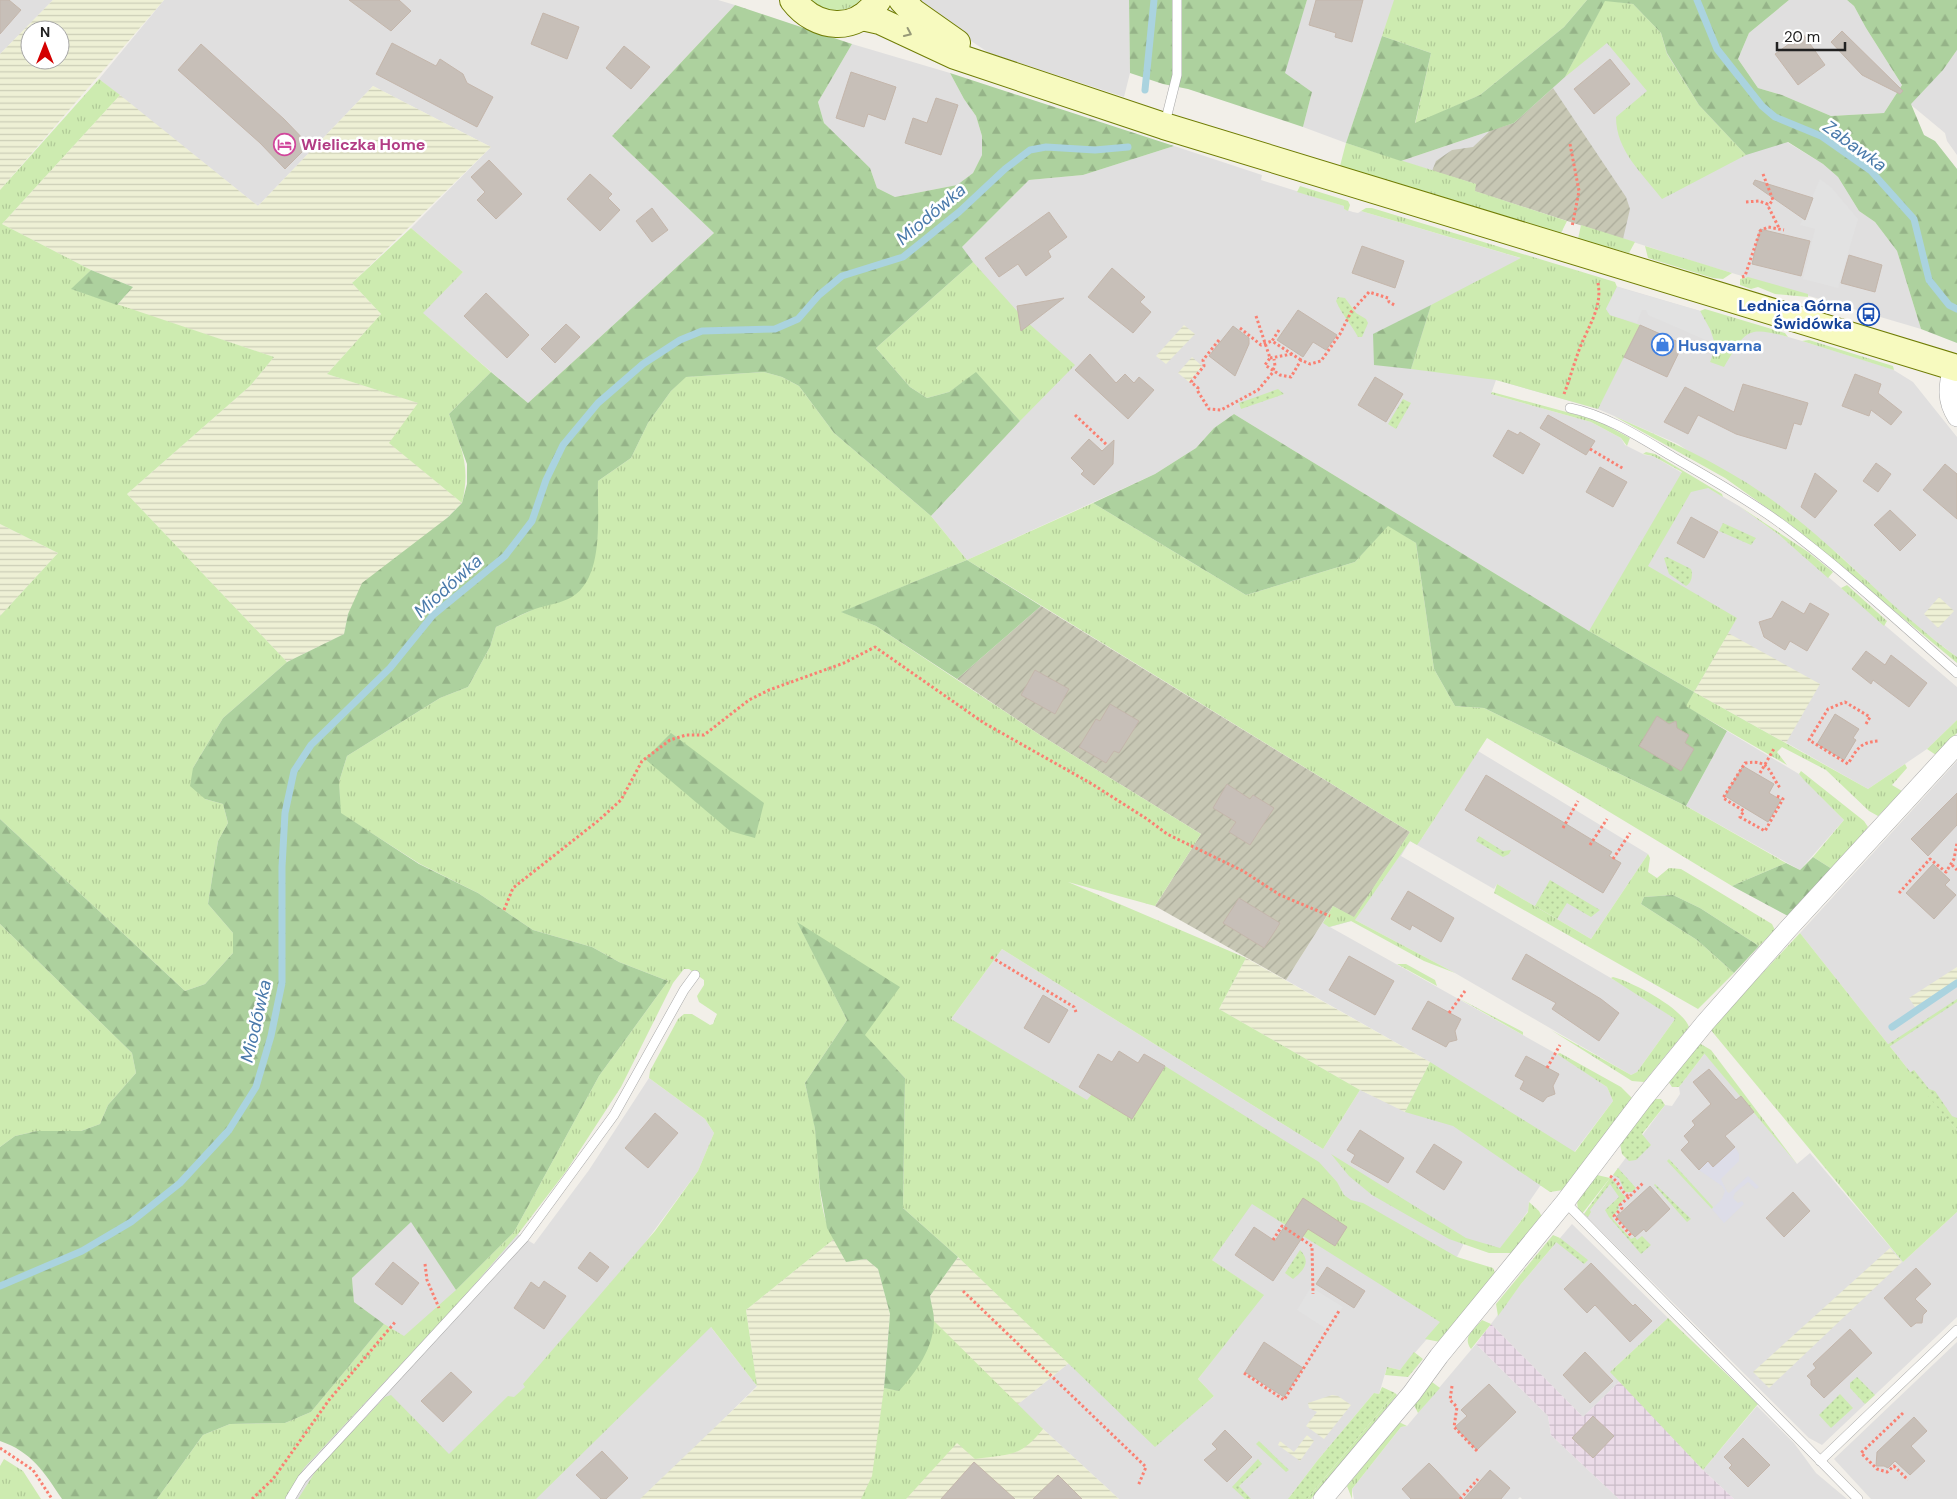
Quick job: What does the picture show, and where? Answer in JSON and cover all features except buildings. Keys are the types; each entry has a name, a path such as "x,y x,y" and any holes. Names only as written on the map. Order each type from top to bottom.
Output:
{"main road":[{"path":"794,0 802,11 815,20 831,24 847,24 870,9 880,21 955,56 1164,126 1955,368"},
{"path":"902,0 913,12 998,70"}],"street":[{"path":"1955,368 1949,384 1948,399 1957,417"},
{"path":"1323,1499 1412,1393 1438,1356 1565,1202 1642,1099 1705,1023 1788,929 1957,745"}],"lane":[{"path":"1164,126 1177,75 1177,0"},
{"path":"1570,408 1604,418 1641,438 1732,491 1778,522 1840,571 1957,673"},
{"path":"290,1499 302,1479 524,1238 614,1115 684,990 695,975"},
{"path":"1565,1202 1858,1499"},
{"path":"1820,1461 1957,1330"}],"path":[{"path":"1566,249 1579,191 1570,144"},
{"path":"1763,174 1772,200 1768,206"},
{"path":"1746,202 1760,201 1768,206 1779,228"},
{"path":"1745,276 1760,231 1768,227 1784,230"},
{"path":"1570,408 1564,394 1578,354 1598,310 1600,296 1597,279"},
{"path":"1272,341 1310,364 1321,361 1340,334 1350,312 1369,292 1388,298 1389,302 1396,306"},
{"path":"1219,340 1203,360 1204,366 1191,382 1198,388 1197,390 1208,409 1220,410 1258,390 1275,366 1256,316"},
{"path":"1240,328 1261,345 1272,341 1279,330"},
{"path":"1292,354 1272,358 1265,365 1280,375 1292,376 1301,360"},
{"path":"1075,415 1108,445"},
{"path":"1590,450 1624,468"},
{"path":"504,910 513,888 615,805 630,786 642,760 670,740 686,735 704,736 749,700 769,690 844,663 875,647 984,723 1100,789 1147,819 1166,834 1244,871 1280,895 1330,916"},
{"path":"1866,724 1870,717 1845,702 1828,709 1809,740 1848,764 1859,746 1867,742 1879,741"},
{"path":"1760,773 1775,747"},
{"path":"1777,796 1783,799 1764,831 1740,817 1744,811 1723,798 1742,765 1752,762 1764,765 1773,772 1781,789"},
{"path":"1563,828 1578,801"},
{"path":"1590,845 1607,819"},
{"path":"1613,858 1630,833"},
{"path":"1899,893 1930,858 1946,872 1952,865 1957,843"},
{"path":"1952,865 1957,870"},
{"path":"992,957 1074,1007 1076,1012"},
{"path":"1449,1013 1465,990"},
{"path":"1547,1068 1560,1045"},
{"path":"1612,1177 1619,1182 1622,1191 1629,1196"},
{"path":"1632,1237 1614,1216 1622,1208 1620,1205 1643,1184"},
{"path":"1273,1240 1282,1226 1312,1246 1313,1294"},
{"path":"425,1264 434,1298 448,1321"},
{"path":"963,1291 1146,1467 1138,1486"},
{"path":"1244,1373 1284,1400 1340,1311"},
{"path":"252,1499 273,1479 329,1400 396,1321"},
{"path":"1452,1386 1450,1400 1457,1407 1454,1427 1477,1451"},
{"path":"1903,1413 1861,1453 1877,1469 1887,1472 1894,1466 1908,1480"},
{"path":"0,1448 33,1470 52,1499"},
{"path":"1460,1499 1478,1479"}],"shaded area":[{"path":"0,0 53,0 33,20 20,20 20,34 0,54"},
{"path":"53,0 164,0 0,190 0,54 20,34 20,70 70,70 70,20 33,20"},
{"path":"164,0 718,0 735,5 612,136 714,233 528,403 422,313 463,272 411,228 491,147 373,86 258,206 99,79"},
{"path":"919,0 1129,0 1130,73 1124,97 989,53 931,14"},
{"path":"1307,0 1587,0 1382,36 1346,143 1303,127 1312,92 1284,73"},
{"path":"1605,0 1787,142 1823,164 1838,177 1859,211 1875,222 1897,251 1921,329 1705,265 1474,191 1476,184 1401,161 1514,123 1565,77"},
{"path":"1789,0 1847,0 1854,6 1902,85 1884,113 1831,116 1782,95 1758,88 1738,59 1749,33"},
{"path":"852,44 950,73 976,116 982,136 982,155 973,173 957,185 895,197 877,188 870,168 824,123 818,102"},
{"path":"1957,50 1957,155 1947,141 1945,133 1910,104 1943,70"},
{"path":"373,86 491,147 352,283 381,314 327,374 419,403 390,443 462,503 348,614 344,634 287,662 127,494 250,386 274,357 117,305 133,287 91,270 2,224 120,95 258,206"},
{"path":"1553,88 1626,197 1630,209 1623,239 1474,191 1476,184 1432,171 1436,161 1452,150 1473,147 1491,130 1514,123"},
{"path":"1174,146 1262,175 1261,180 1344,206 1344,209 1353,212 1358,213 1361,211 1802,341 1892,369 1913,382 1957,437 1957,657 1912,623 1837,553 1678,444 1598,409 1496,380 1491,394 1591,422 1621,438 1625,445 1645,455 1653,456 1739,506 1778,534 1957,687 1957,720 1927,749 1868,789 1589,631 1234,414 1214,428 1196,448 1155,474 967,560 931,516 1020,421 961,248 1029,180 1083,175"},
{"path":"1820,179 1832,188 1858,219 1838,288 1803,279 1815,229 1800,225"},
{"path":"1617,287 1700,311 1710,329 1715,344 1648,315 1646,310 1642,310 1637,323 1610,315 1606,309"},
{"path":"1184,325 1195,334 1166,364 1156,356"},
{"path":"1192,357 1202,366 1189,382 1178,373"},
{"path":"0,524 58,553 0,616"},
{"path":"1939,597 1954,611 1938,628 1924,614"},
{"path":"1041,606 1410,832 1354,918 1333,906 1286,980 1155,906 1201,834 1037,733 957,679"},
{"path":"1728,633 1820,684 1786,743 1694,692"},
{"path":"1727,731 1799,774 1844,820 1800,870 1686,806"},
{"path":"1478,751 1648,854 1591,939 1497,884 1494,889 1410,841 1401,856 1640,995 1675,1019 1637,1072 1631,1075 1455,973 1355,920 1330,927 1571,1062 1607,1087 1613,1101 1550,1184 1540,1186 1529,1202 1528,1211 1500,1249 1466,1239 1457,1257 1485,1272 1400,1370 1387,1367 1379,1394 1374,1393 1288,1499 1119,1499 1017,1405 1069,1363 1155,1446 1214,1396 1198,1379 1263,1295 1212,1260 951,1019 1002,949 1323,1149 1360,1090 1405,1111 1430,1062 1286,980 1333,906 1410,832 1422,838"},
{"path":"1957,761 1957,1131 1800,933"},
{"path":"1246,958 1430,1062 1405,1112 1360,1090 1219,1009"},
{"path":"1957,967 1957,980 1915,1007 1909,998"},
{"path":"1705,1053 1797,1164 1810,1153 1903,1262 1957,1212 1957,1317 1822,1445 1809,1438 1584,1214 1665,1105 1672,1106 1680,1094 1679,1087"},
{"path":"649,1078 705,1119 714,1133 698,1171 642,1247 685,1294 757,1386 643,1499 239,1499 384,1324 354,1302 352,1278 411,1221 456,1290 514,1232 534,1244 589,1170"},
{"path":"1735,1147 1739,1154 1739,1161 1721,1179 1727,1192 1729,1193 1748,1176 1759,1187 1756,1189 1748,1182 1735,1193 1733,1198 1738,1203 1742,1201 1744,1204 1724,1223 1712,1209 1722,1199 1725,1191 1722,1186 1699,1170 1708,1161 1713,1167"},
{"path":"1572,1224 1668,1318 1611,1371 1620,1381 1583,1417 1491,1324 1521,1284"},
{"path":"834,1239 846,1262 866,1259 878,1269 890,1314 884,1388 934,1321 930,1296 958,1257 1069,1363 1017,1405 1119,1499 640,1499 757,1387 746,1310"},
{"path":"1890,1248 1902,1262 1769,1388 1753,1372"},
{"path":"1311,1287 1343,1307 1328,1330 1297,1310"},
{"path":"1491,1324 1583,1417 1620,1381 1703,1470 1734,1499 1619,1499 1551,1435 1548,1416 1476,1344"},
{"path":"1957,1342 1957,1499 1871,1499 1834,1459"},
{"path":"1476,1344 1548,1416 1551,1435 1619,1499 1522,1499 1520,1497 1518,1499 1354,1499 1352,1489 1401,1427 1407,1426"},
{"path":"1332,1395 1338,1396 1351,1405 1324,1439 1306,1426 1317,1412 1309,1408 1308,1403"},
{"path":"1757,1406 1794,1443 1816,1473 1847,1499 1734,1499 1703,1470"},
{"path":"1307,1435 1314,1441 1300,1461 1278,1445 1280,1441 1294,1452"}],"green space":[{"path":"811,0 860,0 849,8 829,10"},
{"path":"1129,0 1307,0 1285,73 1312,92 1303,127 1188,89 1163,84 1130,73"},
{"path":"1394,0 1587,0 1564,27 1480,95 1415,124 1431,53 1382,36"},
{"path":"1587,0 1789,0 1749,33 1738,59 1758,88 1782,95 1831,116 1884,113 1902,85 1854,6 1847,0 1957,0 1957,50 1943,70 1911,104 1924,135 1935,141 1957,169 1957,343 1921,329 1897,251 1875,222 1859,211 1838,177 1823,164 1788,142 1746,155 1699,105 1667,53 1661,33 1633,4 1605,1 1565,77 1514,123 1401,161 1346,143 1382,36 1431,53 1415,123 1480,95 1564,27"},
{"path":"1605,0 1633,4 1661,33 1667,54 1699,105 1746,155 1662,199 1631,161 1620,140 1617,129 1616,117 1647,91 1607,43 1565,77"},
{"path":"735,5 852,44 818,102 824,123 870,168 877,188 895,197 957,185 973,173 982,155 982,136 976,116 950,73 1174,146 1083,175 1029,180 962,247 973,262 876,348 910,387 927,398 949,392 976,372 1020,421 931,516 834,433 799,386 782,377 764,372 686,377 671,391 648,423 631,458 598,481 597,544 590,575 583,588 568,599 535,609 496,627 490,647 468,687 440,698 347,756 339,782 341,813 419,864 478,893 533,930 592,947 619,962 668,981 599,1076 514,1232 456,1290 411,1222 352,1278 354,1302 384,1324 311,1412 285,1423 230,1424 203,1435 157,1499 62,1499 43,1472 29,1457 0,1441 0,1147 15,1136 37,1131 81,1131 100,1124 108,1105 136,1073 132,1053 0,924 0,819 185,991 205,984 233,953 233,933 208,904 218,841 228,823 223,804 205,799 190,786 193,768 223,718 287,662 344,634 348,614 362,583 447,518 462,503 467,484 467,464 449,414 491,372 528,403 714,233 612,136"},
{"path":"99,79 120,95 2,224 91,270 72,289 274,357 250,386 127,494 287,662 223,718 193,768 205,799 223,804 228,823 218,841 208,904 233,933 233,953 205,984 185,991 0,819 0,616 58,553 0,524 0,190"},
{"path":"1346,143 1476,184 1475,191 1567,221 1561,233 1340,166"},
{"path":"1300,186 1348,201 1350,205 1348,211 1344,209 1344,206 1297,192"},
{"path":"1366,208 1372,208 1615,282 1617,287 1606,309 1610,315 1640,325 1598,409 1496,380 1411,369 1431,305 1521,258 1361,211"},
{"path":"1581,225 1635,242 1629,253 1578,239"},
{"path":"411,228 463,272 423,313 491,372 449,414 461,447 465,467 465,490 462,503 389,443 418,403 327,374 381,314 352,283"},
{"path":"1645,246 1732,273 1723,279 1713,278 1648,258"},
{"path":"973,262 1027,322 1075,365 1020,421 976,373 949,392 927,398 910,387 876,348"},
{"path":"91,270 133,287 117,305 71,289"},
{"path":"1748,277 1808,294 1808,297 1775,294 1758,287 1751,289 1740,285 1740,279"},
{"path":"1338,297 1345,298 1356,313 1366,319 1368,323 1362,337 1358,337 1341,311 1336,301"},
{"path":"1431,305 1411,369 1374,365 1373,334"},
{"path":"1705,309 1785,333 1788,337 1763,332 1748,334 1737,345 1724,367 1710,362 1714,348 1712,336 1700,311"},
{"path":"1809,340 1893,366 1894,370 1802,341"},
{"path":"764,372 782,377 799,386 834,433 931,516 967,560 842,612 876,626 1037,733 1201,834 1155,906 1068,882 1246,958 1219,1009 1360,1090 1323,1149 1002,949 951,1019 1087,1100 1092,1094 1132,1119 1165,1066 1319,1162 1337,1182 1344,1195 1351,1200 1363,1203 1457,1257 1493,1268 1496,1275 1440,1342 1425,1339 1440,1322 1252,1204 1212,1260 1264,1295 1198,1379 1214,1396 1155,1447 958,1257 903,1208 905,1078 864,1035 798,923 847,1020 805,1083 817,1143 821,1200 828,1227 834,1239 746,1310 757,1386 711,1327 536,1499 298,1499 317,1469 385,1397 391,1395 449,1454 508,1396 514,1397 525,1387 523,1384 655,1231 698,1171 714,1133 705,1119 649,1078 650,1071 678,1019 684,1014 692,1014 710,1025 713,1024 717,1014 699,1002 697,996 704,985 704,980 689,969 684,969 673,983 621,1087 567,1170 518,1234 461,1300 304,1468 285,1499 157,1499 203,1435 230,1424 285,1423 311,1412 384,1324 404,1336 456,1290 514,1232 599,1076 668,981 619,962 592,947 533,930 478,893 420,864 340,813 339,782 347,756 440,698 468,687 490,647 496,627 532,610 597,544 598,481 631,458 648,423 671,391 685,377"},
{"path":"1278,389 1284,394 1241,409 1239,403"},
{"path":"1492,392 1596,420 1630,438 1627,446 1621,438 1591,422 1491,394"},
{"path":"1403,399 1411,403 1396,429 1388,424"},
{"path":"1234,414 1589,631 1694,692 1686,706 1727,731 1686,806 1484,708 1455,706 1434,669 1416,543 1388,526 1355,562 1246,595 1093,503 1155,474 1196,448 1214,428"},
{"path":"1614,416 1711,462 1765,495 1815,534 1908,618 1957,657 1957,663 1791,525 1725,478"},
{"path":"1646,452 1655,454 1722,494 1723,497 1708,488 1691,492 1648,566 1737,618 1694,692 1589,631 1682,472 1653,456 1643,454"},
{"path":"1093,503 1246,595 1355,562 1388,525 1416,543 1434,669 1455,706 1484,708 1686,806 1786,863 1732,886 1487,738 1417,845 1410,841 1355,920 1455,973 1424,961 1351,921 1329,927 1323,923 1333,906 1354,917 1410,832 967,560"},
{"path":"1739,506 1808,552 1833,572 1828,578 1778,534"},
{"path":"1723,523 1756,538 1751,545 1719,531"},
{"path":"1667,557 1691,569 1692,573 1688,585 1686,586 1669,574 1664,558"},
{"path":"967,560 1041,606 957,679 876,626 841,612"},
{"path":"1847,585 1887,621 1884,626 1841,588"},
{"path":"1694,692 1868,789 1905,764 1907,768 1892,785 1902,791 1878,816 1869,811 1826,770 1782,747 1777,752 1787,765 1685,706"},
{"path":"1957,720 1957,733 1936,755 1927,749"},
{"path":"671,733 764,803 755,838 730,831 645,759"},
{"path":"1801,771 1864,821 1868,827 1832,869 1813,857 1844,820 1804,780 1799,774"},
{"path":"1479,836 1503,851 1511,850 1509,854 1503,857 1476,841"},
{"path":"1648,854 1650,858 1648,872 1657,878 1669,868 1681,869 1772,924 1775,930 1759,946 1700,908 1673,895 1644,897 1641,904 1697,940 1734,973 1698,1009 1494,893 1497,884 1591,939"},
{"path":"1813,857 1832,869 1788,916 1732,886 1786,863 1800,870"},
{"path":"1550,880 1600,910 1591,917 1567,903 1557,919 1535,906"},
{"path":"1673,895 1700,908 1759,946 1734,973 1697,940 1641,904 1644,897"},
{"path":"797,922 900,987 865,1035 905,1078 903,1208 958,1257 930,1296 934,1314 931,1340 918,1368 899,1391 884,1388 890,1314 878,1269 866,1259 846,1262 827,1228 820,1189 815,1129 805,1083 847,1020"},
{"path":"0,924 132,1053 136,1073 108,1105 100,1124 81,1131 37,1131 15,1136 0,1147"},
{"path":"1800,933 1957,1131 1957,1212 1903,1262 1710,1029"},
{"path":"1397,964 1406,964 1435,980 1437,986"},
{"path":"1613,977 1644,990 1667,1004 1685,1020 1689,1027 1644,1082 1632,1081 1551,1030 1631,1075 1637,1072 1675,1019 1611,978"},
{"path":"1458,998 1523,1032 1523,1035"},
{"path":"1957,999 1957,1002 1889,1047 1887,1045"},
{"path":"1699,1043 1711,1050 1797,1164 1698,1046"},
{"path":"1698,1045 1705,1053 1679,1087 1672,1087 1668,1081"},
{"path":"1560,1053 1621,1087 1633,1099 1563,1190 1550,1192 1453,1126 1405,1112 1430,1062 1575,1152 1613,1101 1607,1087 1557,1054"},
{"path":"1914,1070 1929,1089 1935,1091 1952,1116 1957,1118 1957,1131 1909,1073"},
{"path":"1654,1099 1661,1099 1665,1105 1642,1134 1651,1145 1636,1160 1629,1161 1622,1154 1620,1144"},
{"path":"1331,1154 1466,1238 1500,1248 1528,1212 1529,1202 1539,1211 1542,1217 1515,1253 1489,1253 1449,1239 1372,1195 1349,1176"},
{"path":"1669,1159 1713,1207 1712,1209 1667,1161"},
{"path":"1618,1168 1636,1188 1632,1192 1625,1192 1619,1178 1613,1175"},
{"path":"1597,1175 1610,1178 1582,1214 1578,1210 1577,1201"},
{"path":"1610,1178 1626,1197 1618,1206 1619,1208 1612,1218 1631,1239 1635,1237 1637,1240 1642,1236 1651,1245 1641,1254 1605,1210 1619,1197 1610,1184 1590,1210 1591,1212 1588,1217 1584,1214"},
{"path":"1655,1184 1691,1219 1687,1222"},
{"path":"1553,1235 1560,1238 1521,1284 1498,1316 1496,1304"},
{"path":"1560,1238 1588,1260 1584,1264 1556,1242"},
{"path":"1300,1250 1304,1254 1306,1262 1300,1273 1293,1279 1285,1273"},
{"path":"1668,1318 1758,1404 1703,1470 1610,1372"},
{"path":"1482,1320 1491,1324 1471,1349 1468,1337"},
{"path":"934,1321 1043,1429 1020,1450 1005,1455 975,1459 957,1443 906,1499 861,1499 872,1476 884,1388 899,1391 926,1351"},
{"path":"1414,1352 1423,1359 1408,1377 1385,1375 1387,1367 1400,1370"},
{"path":"1857,1377 1875,1395 1865,1404 1850,1388 1850,1383"},
{"path":"1432,1382 1440,1388 1418,1413 1413,1403"},
{"path":"1382,1387 1395,1393 1307,1499 1288,1499 1374,1393 1379,1394"},
{"path":"1395,1393 1397,1395 1311,1499 1307,1499"},
{"path":"1840,1394 1853,1408 1831,1428 1819,1415"},
{"path":"1399,1422 1407,1426 1401,1427 1352,1489 1352,1499 1347,1486"},
{"path":"1259,1441 1289,1470 1286,1472 1256,1444"},
{"path":"4,1459 23,1471 41,1499 0,1499 0,1466"},
{"path":"1258,1459 1262,1464 1239,1486 1251,1499 1245,1499 1232,1487"}],"waterway":[{"name":"Miodówka","path":"1145,90 1154,0"},
{"name":"Zabawka","path":"1697,0 1717,49 1762,106 1775,117 1821,136 1871,171 1914,219 1929,280 1949,305 1957,309"},
{"name":"Miodówka","path":"0,1286 82,1251 131,1222 180,1183 229,1130 256,1087 271,1036 282,983 282,867 285,813 294,771 311,745 390,668 433,615 505,556 532,521 546,480 563,445 598,403 643,364 680,340 702,331 775,329 798,319 819,295 842,276 903,257 959,212 1005,169 1030,150 1046,147 1095,150 1128,147"},
{"path":"1892,1027 1957,983"}],"place":[{"name":"Wieliczka Home","path":"285,144"},
{"name":"Lednica Górna Świdówka","path":"1868,314"},
{"name":"Husqvarna","path":"1662,345"}]}
